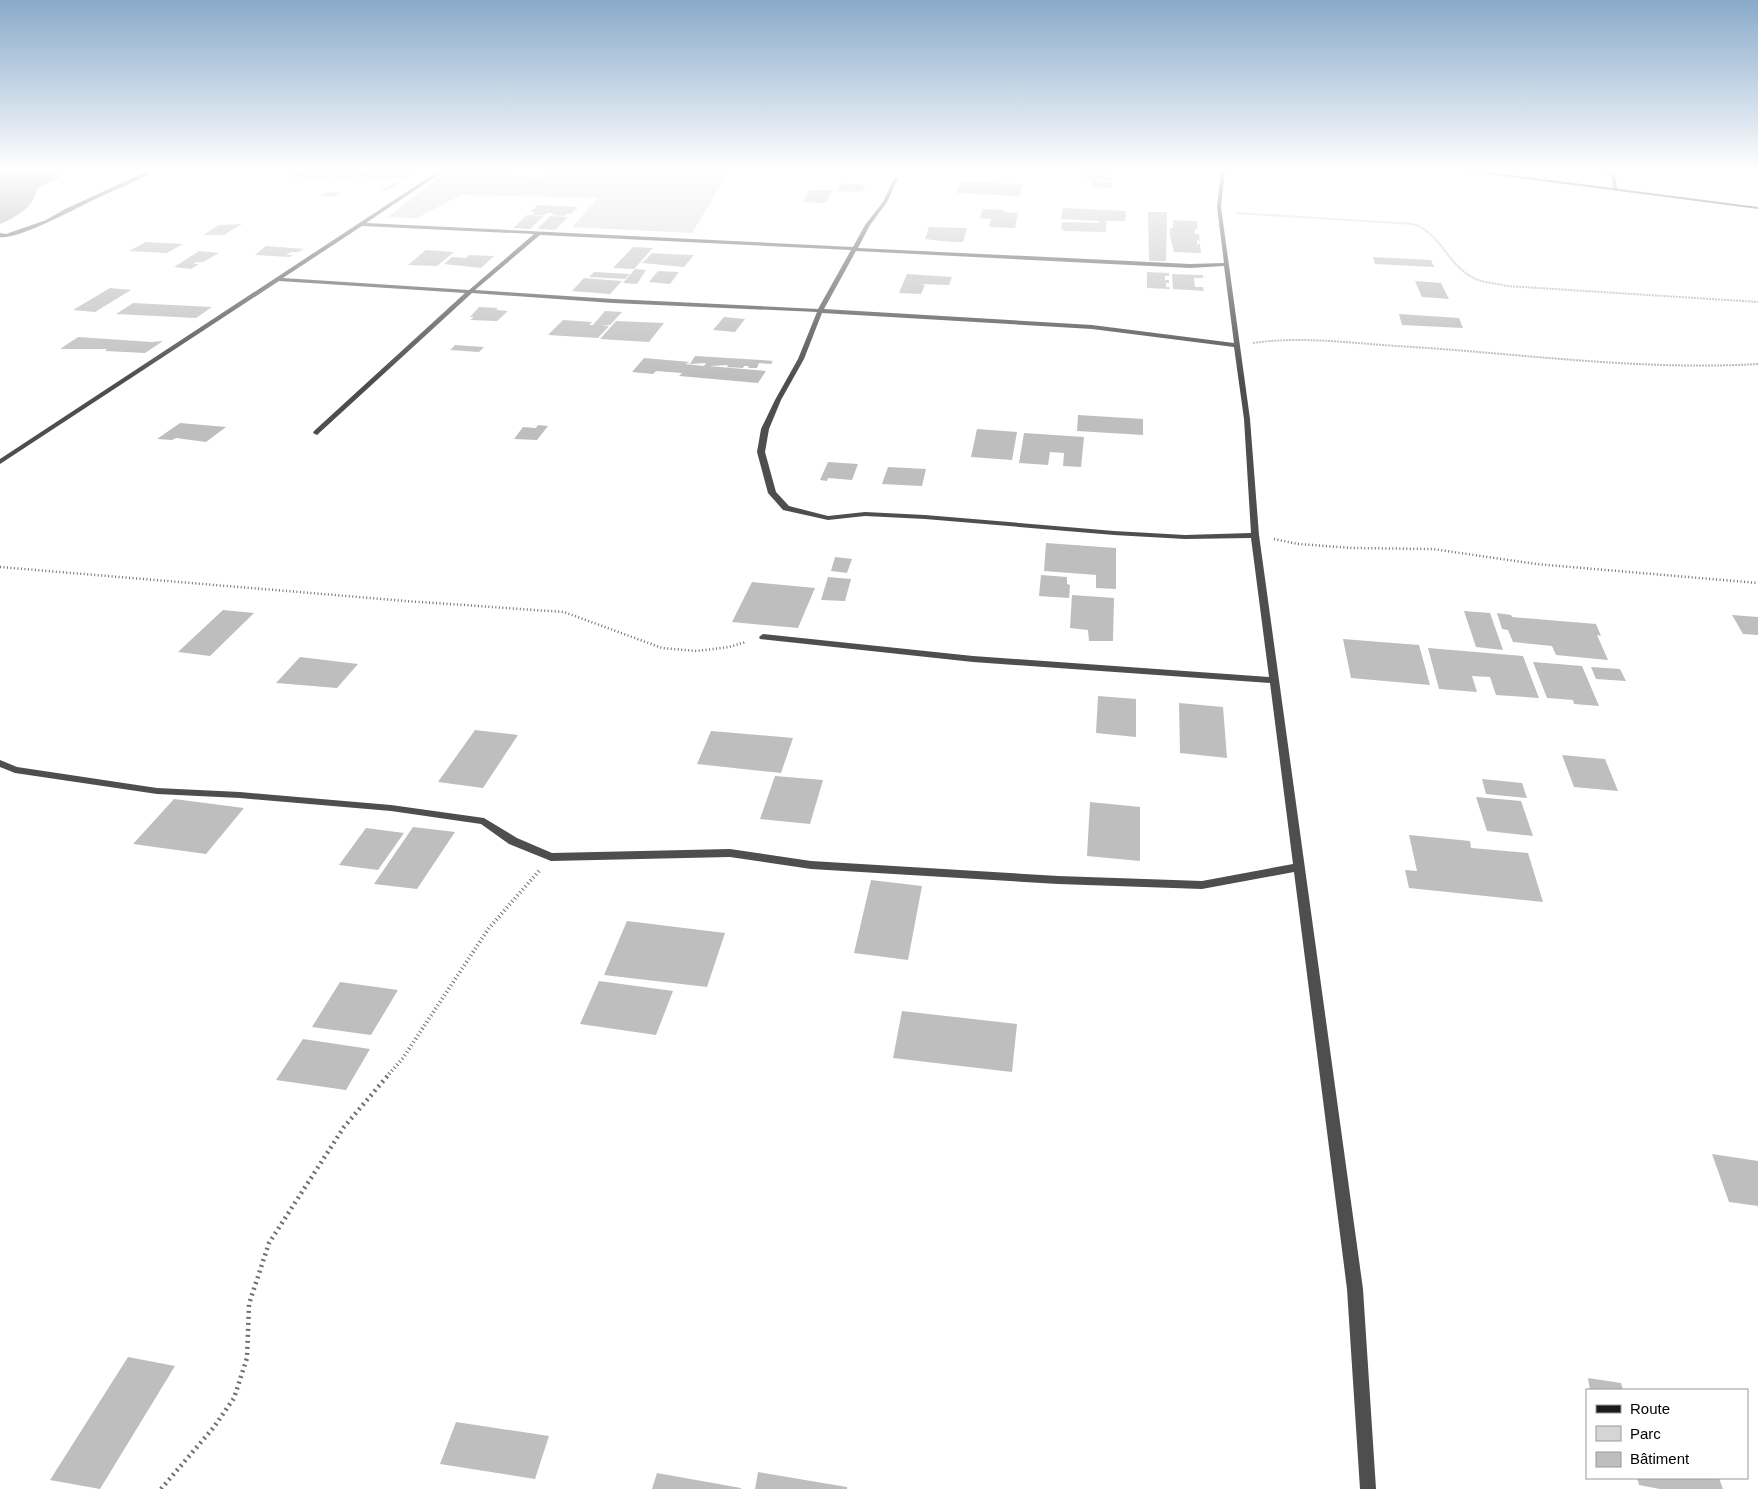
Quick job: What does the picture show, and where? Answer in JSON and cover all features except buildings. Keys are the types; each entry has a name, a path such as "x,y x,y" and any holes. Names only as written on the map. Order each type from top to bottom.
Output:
{"street":[{"path":"0,462 337,239"},
{"path":"317,433 471,291 532,239"},
{"path":"647,239 1190,266 1227,264"},
{"path":"860,239 820,311 801,359 778,400 765,429 761,452 772,493 786,508 828,518 865,514 1123,534 1185,537 1255,535"},
{"path":"1224,239 1247,419 1255,535 1355,1289 1368,1489"},
{"path":"277,279 613,301 1092,327 1238,345"},
{"path":"763,636 973,659 1274,680"},
{"path":"0,763 15,770 157,791 240,795 381,807 484,821 512,841 551,857 730,853 810,865 1058,880 1202,885 1299,867"}],"path":[{"path":"1436,239 1469,276 1478,280 1507,286 1758,302"},
{"path":"1238,345 1273,340 1399,344 1585,361 1697,365 1758,364"},
{"path":"1255,535 1298,544 1352,548 1433,550 1536,564 1758,583"},
{"path":"0,567 406,601 564,612 662,648 697,651 729,648 763,636"},
{"path":"160,1489 214,1427 234,1398 247,1358 249,1304 269,1243 344,1127 403,1058 490,928 551,857"}]}
